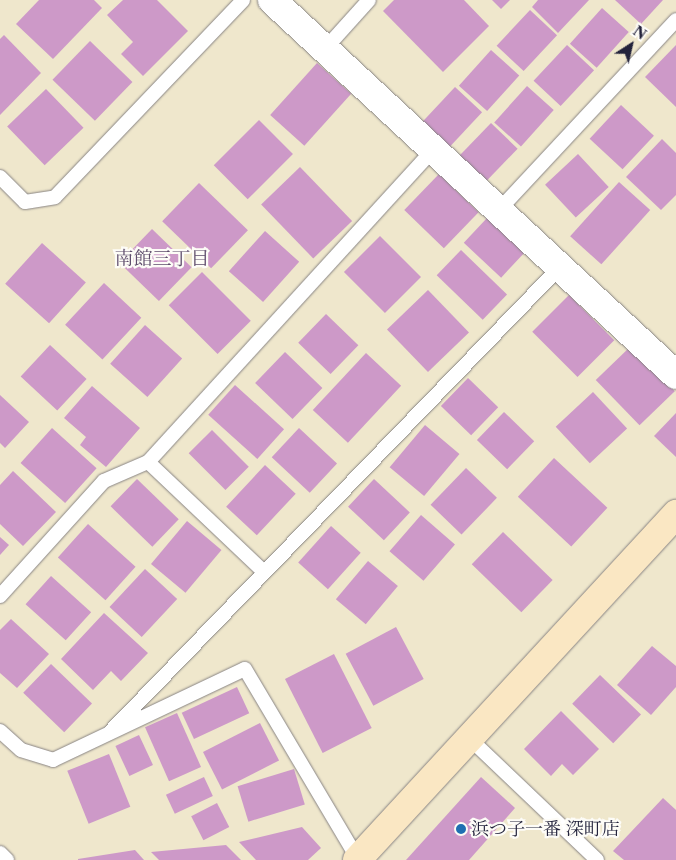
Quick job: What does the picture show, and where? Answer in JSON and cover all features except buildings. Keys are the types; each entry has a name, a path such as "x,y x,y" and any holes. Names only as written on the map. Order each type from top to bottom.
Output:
{"street":[{"path":"272,0 676,375"},
{"path":"358,859 468,737 676,514"}],"lane":[{"path":"0,177 26,202 56,197 242,0"},
{"path":"324,50 369,0"},
{"path":"498,211 676,20"},
{"path":"0,596 104,481 148,462 433,150"},
{"path":"110,732 263,571 560,267"},
{"path":"148,462 263,571"},
{"path":"0,731 21,750 53,760 245,669 358,859"},
{"path":"468,737 597,860"},
{"path":"0,853 7,860"}],"place":[{"name":"浜つ子一番 深町店","path":"461,829"}],"district":[{"name":"南館三丁目","path":"162,259"}]}
